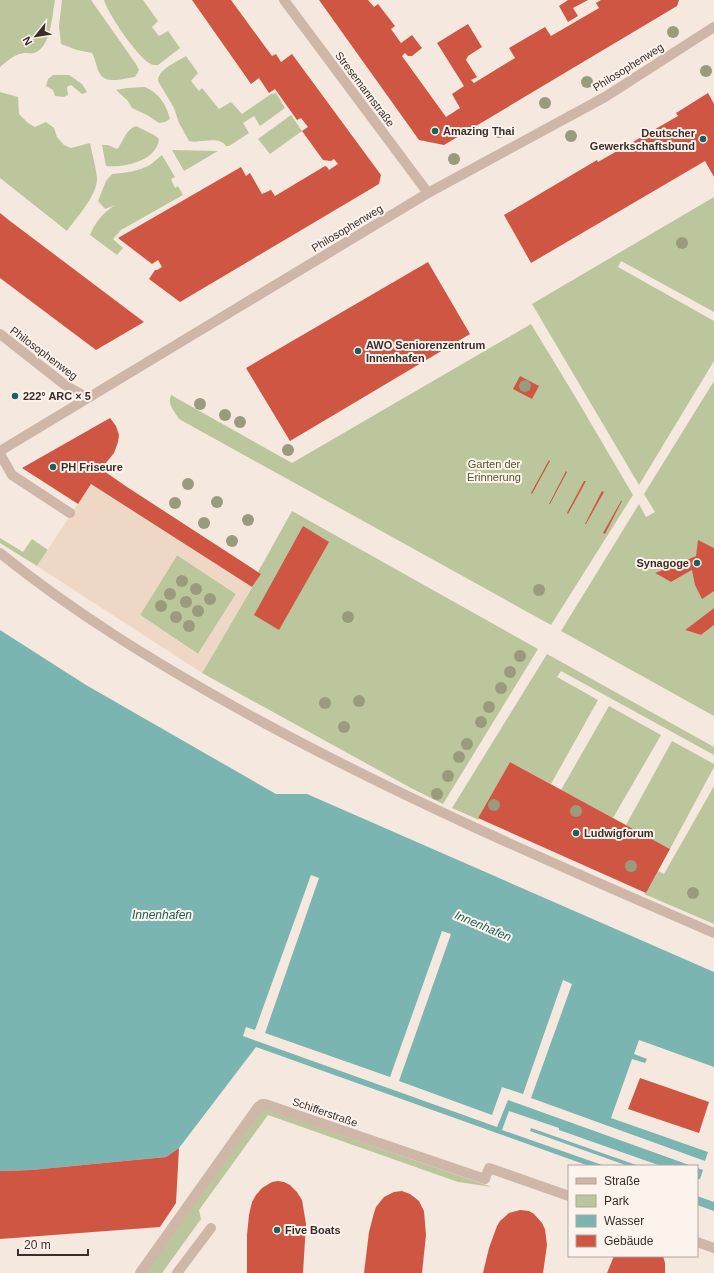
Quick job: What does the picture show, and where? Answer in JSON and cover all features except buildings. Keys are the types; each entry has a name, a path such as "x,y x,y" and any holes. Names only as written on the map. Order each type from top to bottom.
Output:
{"street":[{"name":"Stresemannstraße","path":"284,0 428,193"},
{"name":"Philosophenweg","path":"0,334 65,385 88,398 428,193 605,97 714,27"},
{"path":"70,513 12,475 0,452 88,398"},
{"path":"0,553 30,577 112,633 195,684 284,734 374,780 443,812 714,933"},
{"name":"Schifferstraße","path":"140,1273 258,1107 262,1104 485,1179 489,1168 568,1196"},
{"path":"177,1273 211,1228"},
{"path":"698,1242 714,1248"}],"green space":[{"path":"0,0 55,0 50,30 44,45 40,50 34,53 24,53 14,56 0,67"},
{"path":"62,0 91,0 136,64 139,70 135,77 116,80 107,79 100,74 92,53 77,50 61,44 59,26"},
{"path":"104,0 143,0 158,21 152,27 159,36 168,31 180,48 158,65 149,63 137,52 124,34 111,15"},
{"path":"186,56 198,73 191,81 199,91 202,88 219,109 231,102 242,114 271,94 276,93 285,108 260,126 254,116 243,123 249,133 229,146 214,140 189,141 179,123 174,108 158,81 164,69"},
{"path":"53,75 69,75 82,84 87,92 82,94 71,85 67,87 68,95 64,97 55,96 53,90 46,86 48,79"},
{"path":"145,87 150,89 158,96 170,119 159,123 132,108 128,101 116,90"},
{"path":"0,92 18,97 19,114 28,123 35,127 46,122 54,128 57,137 64,145 71,148 90,143 97,176 96,187 80,214 67,231 0,178"},
{"path":"291,115 302,131 270,154 258,139"},
{"path":"136,126 159,139 157,147 146,158 138,162 122,166 106,166 102,145 108,145 117,149 129,130"},
{"path":"172,150 218,151 184,171"},
{"path":"162,155 175,177 171,179 175,188 178,186 183,195 121,230 113,239 123,248 117,255 90,235 100,218 115,205 105,209 98,201 106,181 112,174 146,167"},
{"path":"714,197 714,312 621,261 618,267 714,321 714,361 639,485 532,304"},
{"name":"Garten der Erinnerung","path":"531,324 633,495 551,625 179,419 170,404 171,395 292,463"},
{"path":"714,381 714,548 699,541 696,556 655,573 671,582 692,570 714,591 714,608 685,630 701,635 714,625 714,716 561,631 639,504 646,517 655,512 644,494"},
{"path":"292,511 538,649 443,804 411,788 202,673 260,574 258,572"},
{"path":"0,538 23,552 32,539 48,550 37,566 0,543"},
{"path":"177,555 236,594 198,654 140,615"},
{"path":"547,654 714,747 714,755 561,671 557,677 598,700 551,784 510,762 478,818 479,820 452,808"},
{"path":"609,706 661,735 613,818 561,790"},
{"path":"672,741 714,764 714,767 670,849 626,825"},
{"path":"714,786 714,924 644,894 658,871 664,874"},
{"path":"263,1108 492,1187 458,1182 268,1115 199,1210 201,1219 162,1273 145,1273"}],"shaded area":[{"path":"91,484 252,587 202,673 37,566","holes":["177,555 236,594 198,654 140,615"]}],"water":[{"name":"Innenhafen","path":"0,630 86,685 276,794 307,794 714,972 714,1211 698,1205 698,1165 586,1165 256,1047 179,1148 166,1157 31,1170 0,1171"}],"pier":[{"path":"311,875 319,878 265,1033 390,1077 442,931 451,934 399,1081 492,1115 502,1087 523,1094 563,980 572,984 531,1098 705,1161 708,1152 611,1118 632,1059 645,1063 647,1059 634,1054 639,1040 714,1067 714,1202 698,1196 698,1179 700,1179 703,1170 698,1168 698,1165 689,1165 508,1100 497,1127 243,1036 246,1027 255,1030"},
{"path":"509,1111 658,1165 636,1165 531,1128 530,1131 625,1165 602,1165 502,1130"}],"place":[{"name":"Amazing Thai","path":"435,131"},
{"name":"Deutscher Gewerkschaftsbund","path":"703,139"},
{"name":"AWO Seniorenzentrum Innenhafen","path":"358,351"},
{"name":"222° ARC × 5","path":"15,396"},
{"name":"PH Friseure","path":"53,467"},
{"name":"Synagoge","path":"697,563"},
{"name":"Ludwigforum","path":"576,833"},
{"name":"Five Boats","path":"277,1230"}]}
